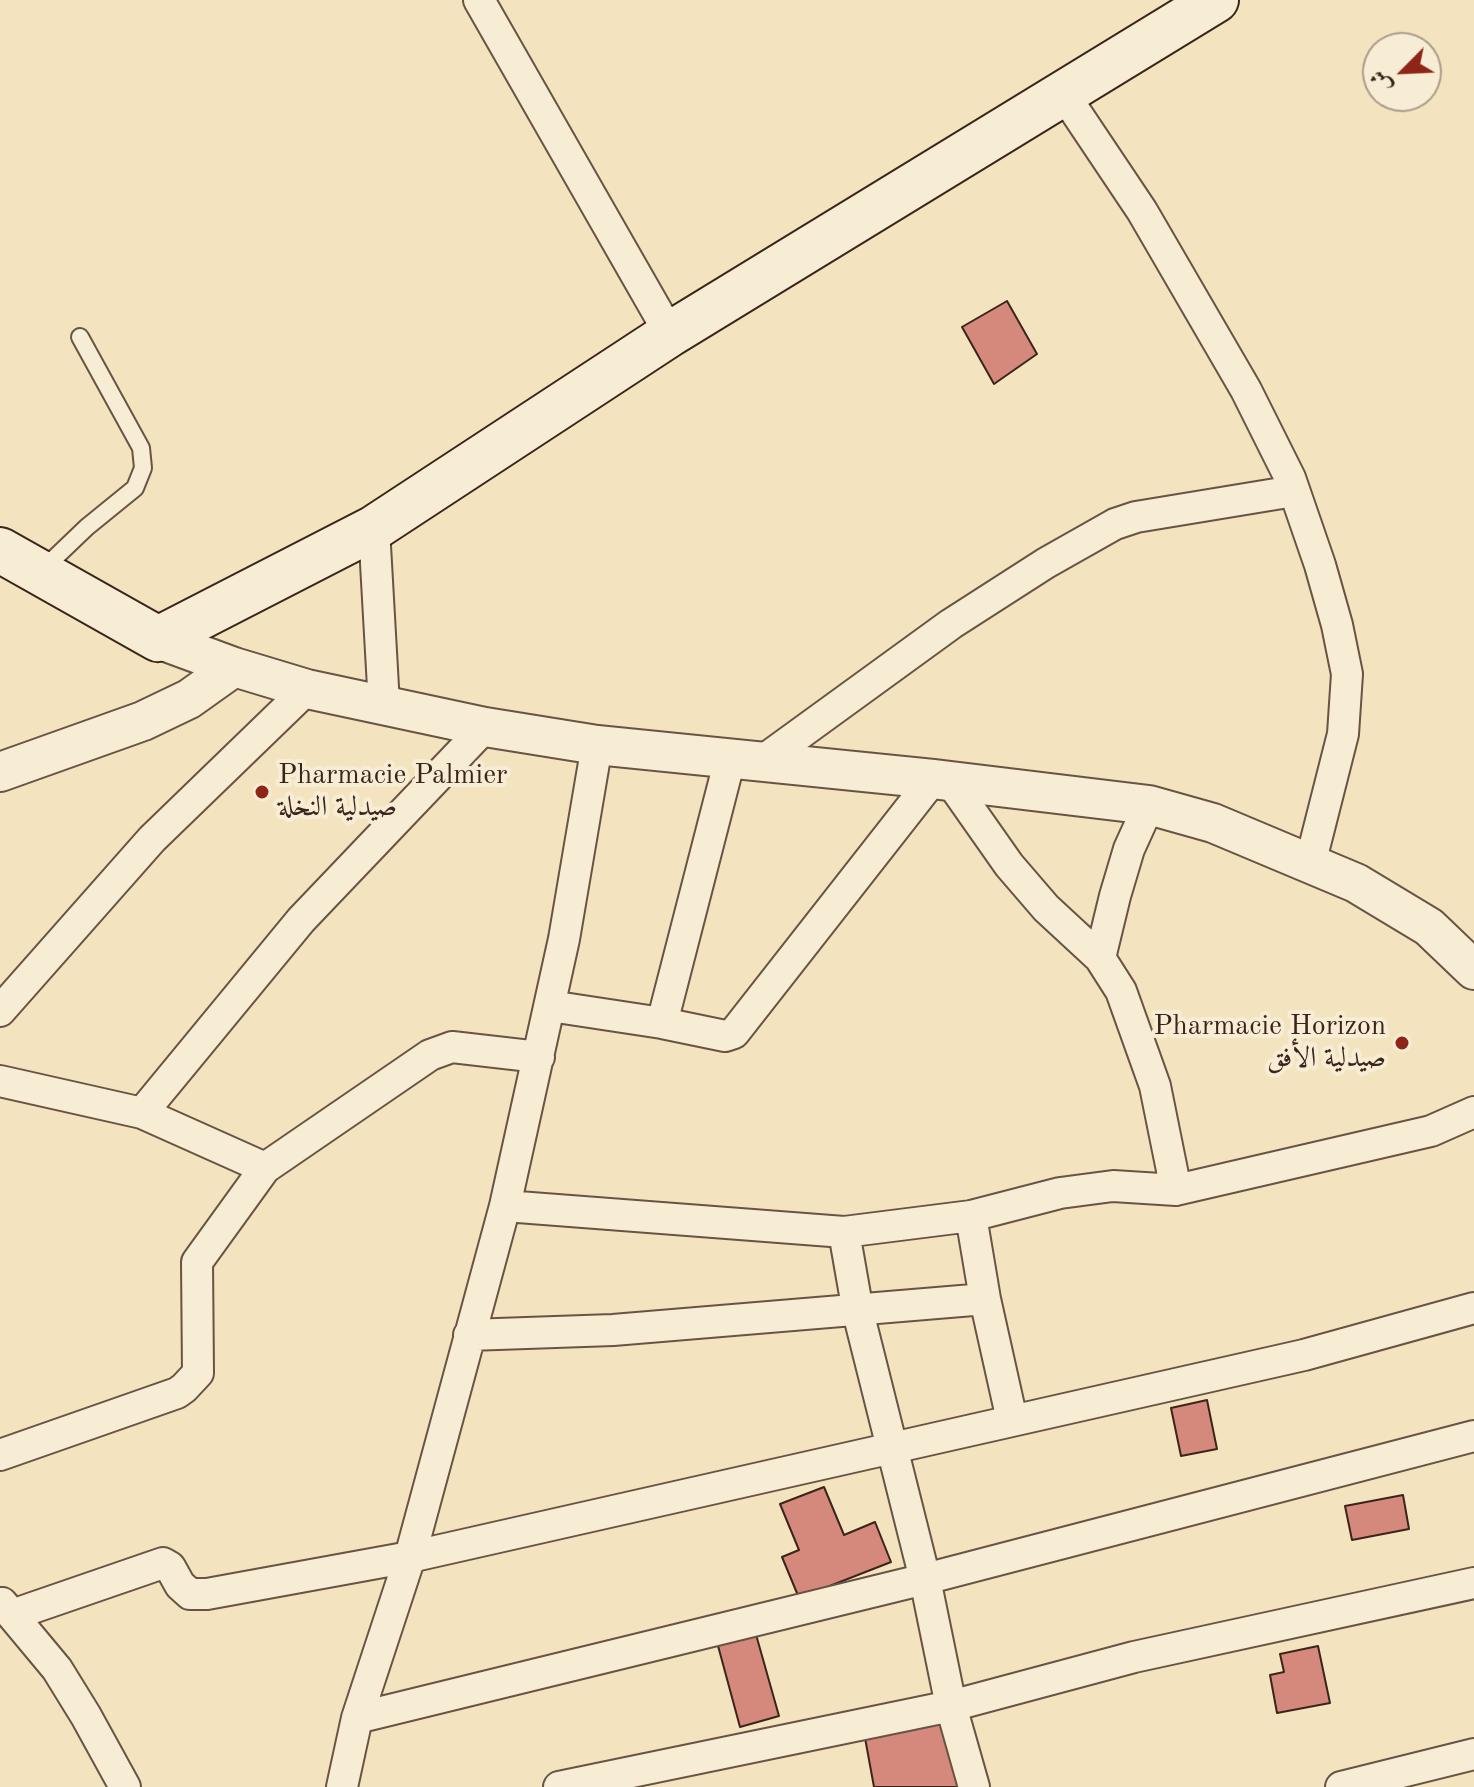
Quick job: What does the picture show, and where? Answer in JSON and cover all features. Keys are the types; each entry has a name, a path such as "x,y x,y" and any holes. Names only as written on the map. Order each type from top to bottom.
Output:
{"main road":[{"path":"0,550 158,639 374,528 670,334 1216,0"}],"street":[{"path":"479,0 670,334"},
{"path":"1063,93 1142,211 1238,376 1294,491 1329,595 1347,674 1343,734 1310,864"},
{"path":"662,1023 746,761 951,624 1046,563 1115,524 1136,517 1294,491"},
{"path":"374,528 384,705"},
{"path":"158,639 307,689 485,727 597,745 1149,805 1213,823 1356,883 1429,927 1474,970"},
{"path":"0,772 143,721 189,699 234,667"},
{"path":"0,1011 152,839 307,689"},
{"path":"142,1113 301,920 485,727"},
{"path":"342,1787 357,1718 410,1557 505,1206 564,939 597,745"},
{"path":"941,780 1027,887 1100,958 1121,991 1155,1086 1176,1190"},
{"path":"550,1006 725,1036 734,1033 941,780"},
{"path":"1100,958 1126,861 1149,805"},
{"path":"0,1455 177,1393 198,1373 197,1262 265,1168 430,1055 452,1047 539,1057"},
{"path":"0,1081 142,1113 265,1168"},
{"path":"505,1206 844,1232 971,1216 1060,1193 1099,1188 1176,1190 1431,1131 1474,1112"},
{"path":"971,1216 985,1299 1012,1420"},
{"path":"844,1232 858,1312 925,1579 951,1706 974,1787"},
{"path":"469,1335 613,1330 858,1312 985,1299"},
{"path":"125,1787 57,1669 3,1604 163,1563 170,1567 180,1585 190,1594 207,1594 410,1557 1304,1355 1474,1308"},
{"path":"357,1718 925,1579 1474,1436"},
{"path":"559,1787 951,1706 1134,1657 1474,1583"},
{"path":"1356,1785 1474,1754"}],"lane":[{"path":"39,573 87,527 135,488 143,468 141,448 80,337"}],"building":[{"path":"1007,301 1037,354 994,384 962,327"},
{"path":"1207,1400 1217,1449 1181,1456 1171,1408"},
{"path":"824,1487 844,1535 875,1522 891,1562 799,1598 782,1557 799,1550 780,1504"},
{"path":"1403,1495 1409,1529 1352,1540 1345,1506"},
{"path":"714,1631 755,1631 779,1716 740,1727"},
{"path":"1318,1646 1330,1703 1277,1713 1270,1675 1284,1672 1280,1654"},
{"path":"947,1712 960,1787 874,1787 863,1727"}],"place":[{"name":"Pharmacie Palmier صيدلية النخلة","path":"262,792"},
{"name":"Pharmacie Horizon صيدلية الأفق","path":"1402,1043"}]}
